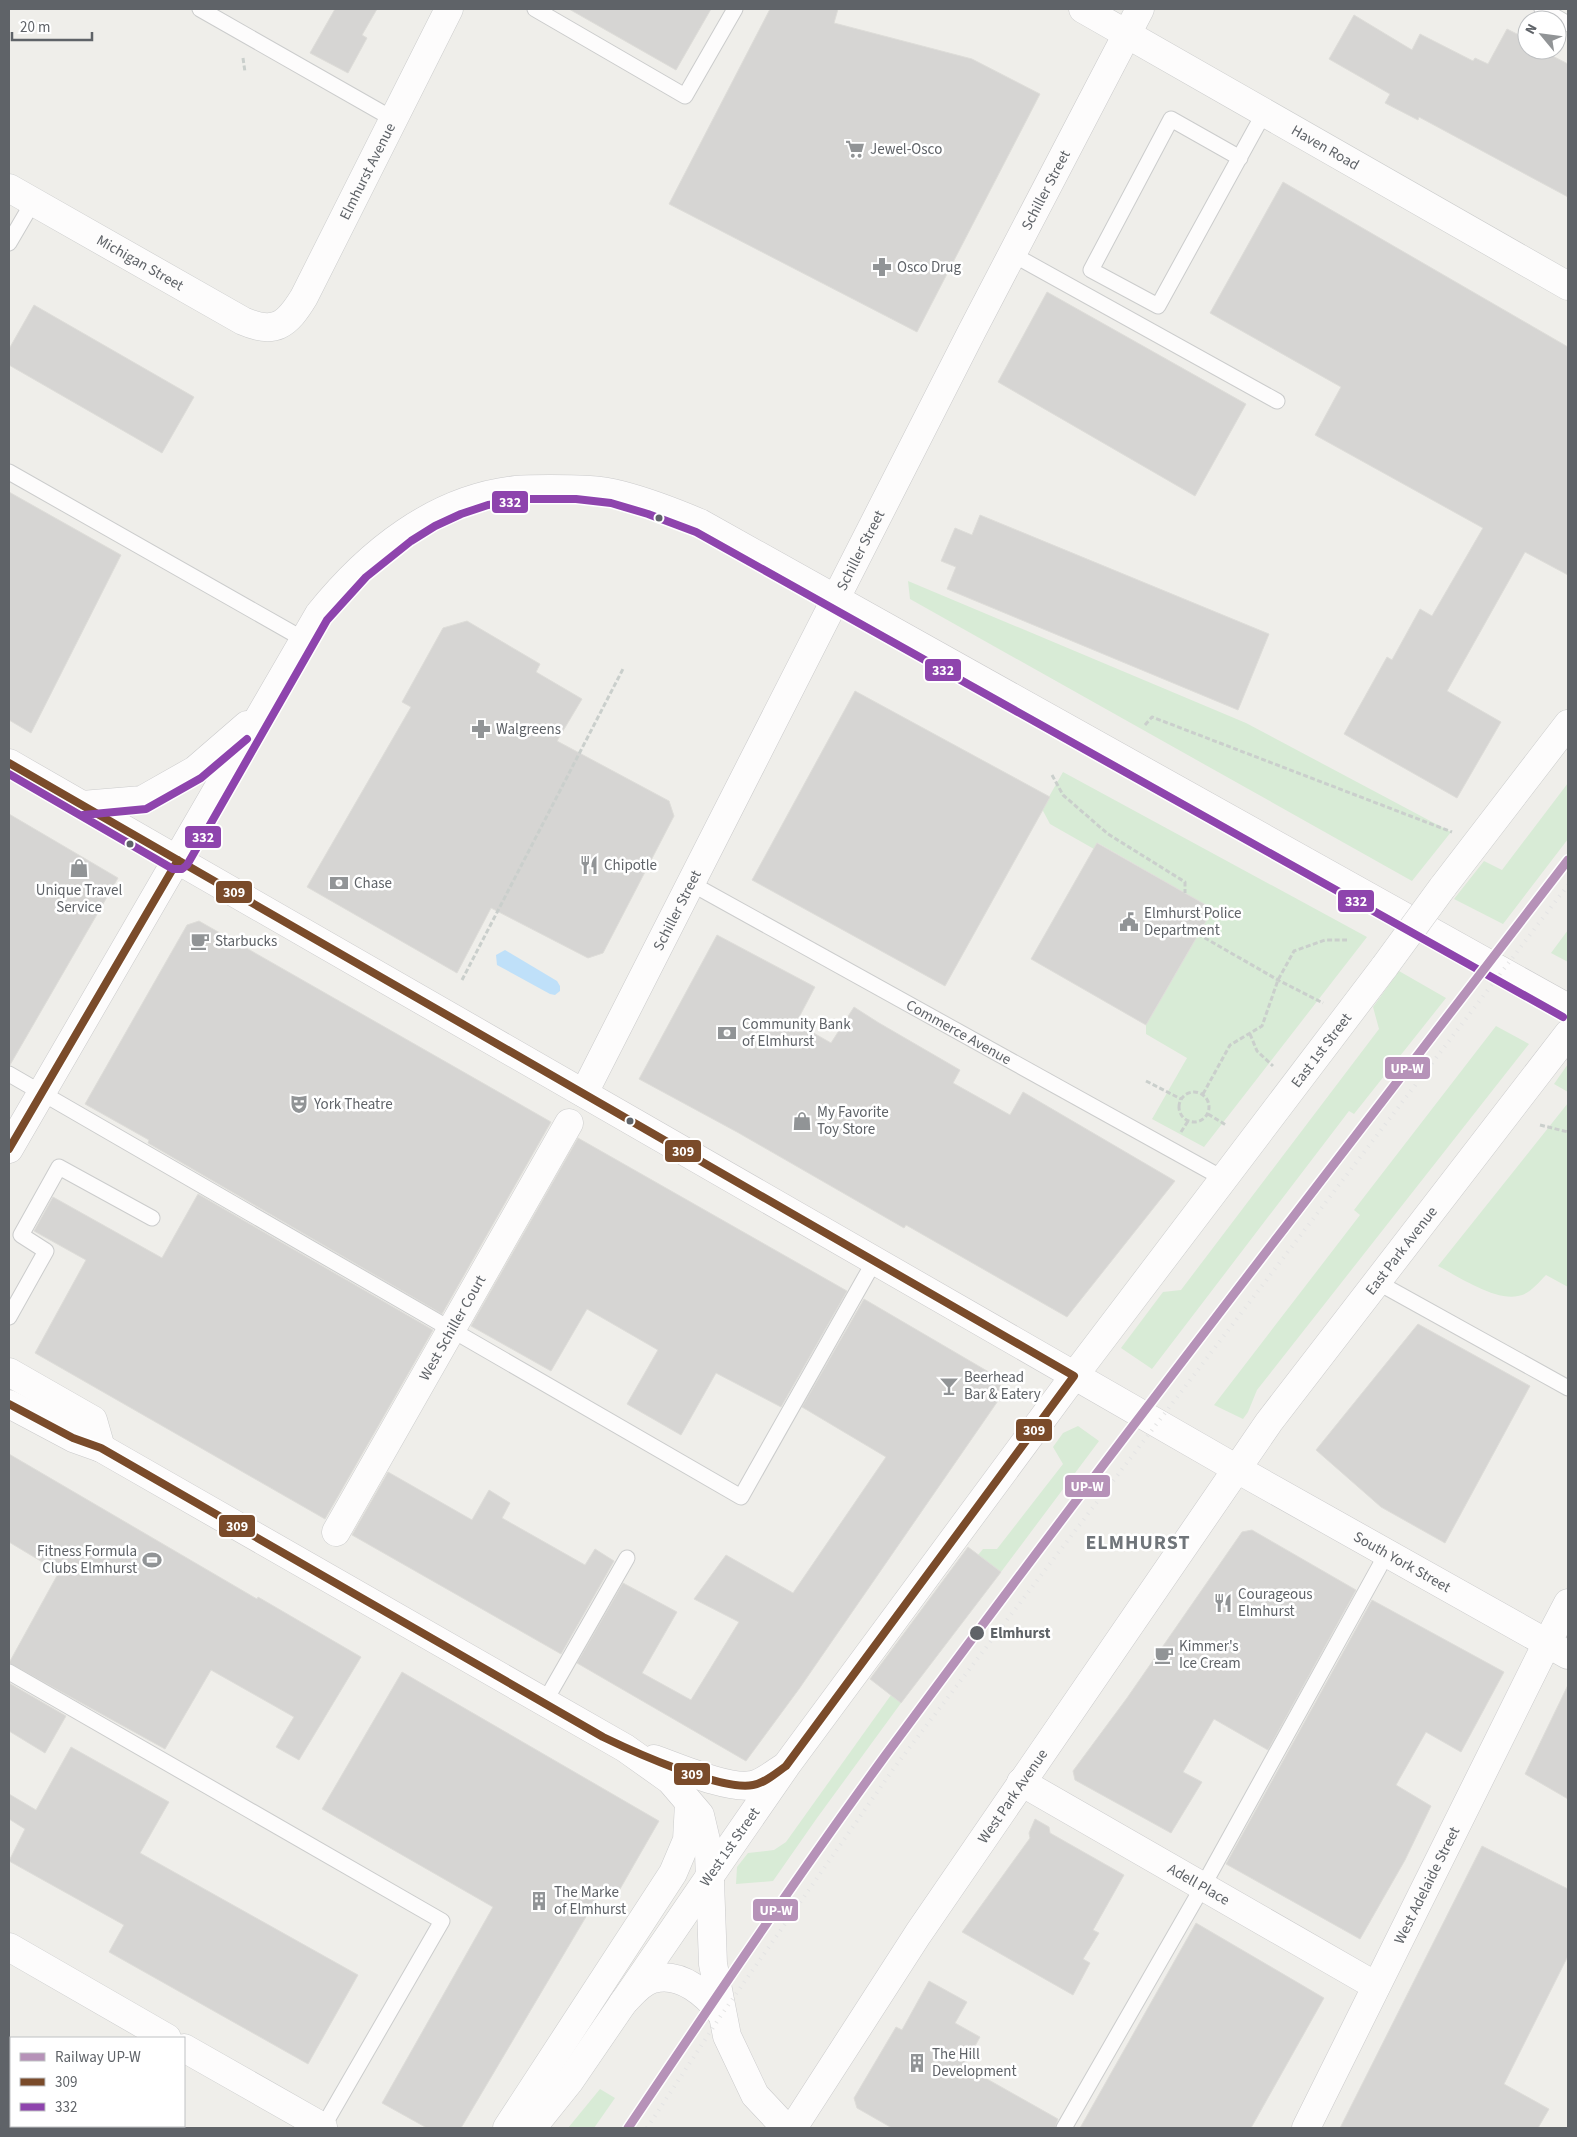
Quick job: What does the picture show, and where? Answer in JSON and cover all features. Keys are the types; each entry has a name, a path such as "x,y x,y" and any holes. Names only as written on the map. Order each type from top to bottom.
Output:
{"street":[{"name":"Elmhurst Avenue","path":"276,327 286,322 304,297 449,9"},
{"name":"Haven Road","path":"1083,9 1568,286"},
{"name":"Schiller Street","path":"584,1093 1012,254 1140,9"},
{"name":"Michigan Street","path":"9,188 243,321 258,328 276,327"},
{"path":"13,1134 42,1092 178,860 318,614 338,590 380,550 406,531 438,512 474,499 516,490 558,489 620,494 661,507 700,523 1568,1008"},
{"path":"82,805 142,800 195,770 261,713"},
{"name":"East 1st Street","path":"1074,1376 1568,724"},
{"name":"South York Street","path":"9,763 1074,1376 1558,1649"},
{"name":"East Park Avenue","path":"1237,1469 1269,1422 1568,1034"},
{"name":"West Schiller Court","path":"336,1532 569,1122"},
{"path":"9,1372 93,1420 101,1448"},
{"name":"West 1st Street","path":"532,2128 569,2082 786,1766 1074,1376"},
{"path":"9,1404 73,1438 101,1448 625,1748 670,1780 700,1815 705,1832 709,1853 714,1964 727,2036 755,2095 786,2128"},
{"name":"West Park Avenue","path":"793,2128 918,1934 1237,1469"},
{"name":"West Adelaide Street","path":"1306,2128 1376,1986 1558,1649 1568,1604"},
{"path":"625,1748 690,1772 734,1784 751,1786 765,1780 786,1766"},
{"name":"Adell Place","path":"1021,1782 1376,1986"},
{"path":"507,2128 673,1873 687,1840 690,1803"},
{"path":"9,1947 165,2037"},
{"path":"623,2003 638,1987 653,1979 670,1977 698,1989 722,2014"},
{"path":"185,2049 323,2127"}],"lane":[{"path":"200,9 393,119"},
{"path":"535,9 685,96 735,9"},
{"path":"1542,9 1568,24"},
{"path":"1092,270 1158,306 1264,112"},
{"path":"1080,291 1171,119 1240,158"},
{"path":"9,243 33,202"},
{"path":"1012,254 1276,401"},
{"path":"9,472 303,639"},
{"name":"Commerce Avenue","path":"692,884 1224,1179"},
{"path":"11,1076 42,1092 741,1497 874,1260"},
{"path":"9,1317 46,1251 15,1232 59,1167 152,1218"},
{"path":"1377,1282 1568,1388"},
{"path":"1064,2128 1203,1886 1387,1553"},
{"path":"544,1703 628,1558"},
{"path":"9,1672 442,1921 323,2127"}],"path":[{"path":"462,980 624,668"},
{"path":"1145,724 1152,717 1453,833"},
{"path":"1052,775 1063,795 1108,834 1185,882 1185,893"},
{"path":"1198,934 1278,980 1323,1003"},
{"path":"1203,1094 1230,1045 1262,1026 1278,980 1294,951 1325,940 1347,940"},
{"path":"1250,1034 1257,1051 1273,1066"},
{"path":"1146,1081 1182,1099"},
{"path":"1198,1092 1203,1094 1209,1106 1208,1114 1201,1120 1188,1121 1181,1114 1182,1099 1189,1093 1198,1092"},
{"path":"1208,1114 1226,1125"},
{"path":"1183,1130 1188,1121"},
{"path":"1540,1125 1568,1132"}],"green space":[{"path":"908,581 1246,723 1451,832 1412,881 910,599"},
{"path":"1063,772 1367,937 1204,1147 1152,1119 1187,1058 1146,1034 1146,1025 1213,909 1098,843 1094,849 1050,824 1042,809"},
{"path":"1568,783 1568,839 1503,924 1454,899 1484,861 1502,870"},
{"path":"1568,930 1568,962 1551,953"},
{"path":"1399,971 1446,998 1354,1114 1349,1111 1152,1369 1121,1348 1163,1292 1181,1290 1379,1029 1373,1007"},
{"path":"1496,1026 1529,1044 1257,1390 1243,1419 1214,1405 1360,1215 1354,1210"},
{"path":"1568,1064 1568,1092 1554,1084"},
{"path":"1568,1103 1568,1287 1546,1275 1534,1288 1526,1293 1509,1297 1488,1292 1438,1266"},
{"path":"1078,1426 1099,1441 1001,1572 978,1555 983,1549 997,1549 1063,1464 1053,1447 1063,1433"},
{"path":"891,1695 901,1703 773,1881 736,1884 737,1867 748,1853 774,1850 786,1842"},
{"path":"600,2089 615,2098 594,2128 568,2128"}],"water":[{"path":"505,950 557,981 560,991 555,995 550,994 497,965 496,955"}],"building":[{"path":"335,9 377,9 362,35 367,38 348,73 310,53"},
{"path":"569,9 711,9 676,70"},
{"name":"Jewel-Osco","path":"770,9 838,9 834,23 972,59 1040,94 917,332 669,204"},
{"path":"1354,15 1412,50 1420,34 1473,61 1475,58 1488,64 1507,29 1517,34 1517,60 1560,60 1568,64 1568,197 1419,117 1418,120 1385,103 1390,94 1329,59"},
{"path":"1283,182 1568,347 1568,575 1525,552 1447,691 1501,722 1457,798 1344,734 1387,657 1392,660 1420,609 1432,616 1483,528 1315,435 1341,387 1210,313"},
{"path":"1047,292 1246,404 1195,496 998,382"},
{"path":"34,305 194,397 162,453 9,365 9,349"},
{"path":"9,492 121,555 31,733 9,720"},
{"path":"980,515 1269,634 1238,710 947,589 956,567 941,561 955,528 972,535"},
{"path":"467,621 540,664 536,672 582,699 557,741 669,801 674,816 603,953 588,958 491,908 457,973 307,887 411,707 402,702 443,628"},
{"path":"855,691 1050,797 945,986 752,880"},
{"path":"9,814 118,878 10,1065 9,1065"},
{"name":"Elmhurst Police Department","path":"1097,843 1213,909 1146,1025 1031,959"},
{"path":"199,921 551,1122 442,1314 148,1143 149,1140 85,1104 187,925"},
{"path":"717,935 815,987 796,1023 831,1043 854,1007 960,1070 953,1083 1010,1115 1023,1092 1175,1181 1067,1317 906,1225 904,1228 737,1132 639,1079"},
{"path":"578,1138 847,1291 781,1407 716,1373 681,1435 627,1404 658,1350 587,1309 551,1371 471,1326"},
{"path":"198,1194 433,1330 325,1519 35,1353 86,1260 34,1231 53,1197 162,1258"},
{"path":"864,1299 999,1378 1002,1395 799,1689 746,1761 577,1663 623,1583 677,1612 642,1673 691,1700 739,1622 694,1599 726,1555 793,1593 886,1457 802,1407"},
{"path":"1418,1324 1530,1386 1445,1543 1381,1507 1316,1450"},
{"path":"9,1454 257,1599 258,1597 361,1657 299,1760 276,1747 294,1717 211,1670 165,1749 9,1663 59,1572 9,1542"},
{"path":"388,1472 472,1520 489,1490 510,1503 502,1518 585,1565 595,1549 614,1561 561,1654 352,1535"},
{"path":"1252,1530 1356,1590 1268,1750 1214,1719 1183,1772 1202,1782 1171,1833 1075,1780 1073,1771 1127,1698 1242,1532"},
{"path":"968,1547 1001,1572 901,1703 870,1679"},
{"path":"1372,1600 1504,1672 1461,1752 1426,1732 1396,1785 1431,1806 1405,1860 1360,1939 1226,1864"},
{"name":"The Marke of Elmhurst","path":"402,1672 659,1821 616,1896 603,1888 461,2128 427,2128 382,2103 493,1907 322,1809"},
{"path":"9,1683 66,1716 45,1753 9,1731"},
{"path":"1568,1685 1568,1799 1525,1774"},
{"path":"71,1747 169,1802 140,1853 358,1975 308,2064 109,1952 124,1925 9,1861 25,1829 9,1819 9,1794 36,1810"},
{"path":"1035,1819 1049,1827 1050,1833 1124,1875 1093,1930 1099,1933 1083,1959 1090,1963 1073,1995 962,1932 1030,1838 1029,1833"},
{"path":"1482,1846 1568,1889 1568,1956 1504,2084 1549,2109 1538,2128 1340,2128"},
{"path":"1196,1923 1324,1998 1251,2128 1080,2128"},
{"name":"The Hill Development","path":"929,1981 967,2002 955,2023 980,2037 964,2066 1058,2119 1055,2128 892,2128 857,2108 854,2098 896,2027 902,2030"}],"railway":[{"path":"647,2128 722,2014 894,1768 1568,885"}],"rail line":[{"name":"UP-W","path":"628,2128 787,1894 885,1756 1139,1418 1568,860"}],"transit line":[{"name":"332","path":"9,774 173,869 182,869 187,865 327,620 366,577 411,541 435,526 461,514 488,505 529,499 576,499 611,503 648,514 696,532 1563,1017"},
{"name":"332","path":"83,815 146,809 201,778 247,739"},
{"name":"309","path":"9,763 1074,1376 786,1766 766,1780 753,1785 720,1782 677,1769 603,1737 101,1448 73,1438 9,1404"},
{"name":"309","path":"9,1149 178,860"}],"place":[{"name":"Jewel-Osco","path":"855,149"},
{"name":"Osco Drug","path":"882,267"},
{"name":"Walgreens","path":"481,729"},
{"name":"Chipotle","path":"589,865"},
{"name":"Unique Travel Service","path":"79,868"},
{"name":"Chase","path":"339,883"},
{"name":"Elmhurst Police Department","path":"1129,922"},
{"name":"Starbucks","path":"200,941"},
{"name":"Community Bank of Elmhurst","path":"727,1033"},
{"name":"York Theatre","path":"299,1104"},
{"name":"My Favorite Toy Store","path":"802,1121"},
{"name":"Beerhead Bar & Eatery","path":"949,1386"},
{"name":"Fitness Formula Clubs Elmhurst","path":"152,1560"},
{"name":"Courageous Elmhurst","path":"1223,1603"},
{"name":"Elmhurst","path":"977,1633"},
{"name":"Kimmer's Ice Cream","path":"1164,1655"},
{"name":"The Marke of Elmhurst","path":"539,1901"},
{"name":"The Hill Development","path":"917,2063"}],"district":[{"name":"ELMHURST","path":"1138,1543"}]}
